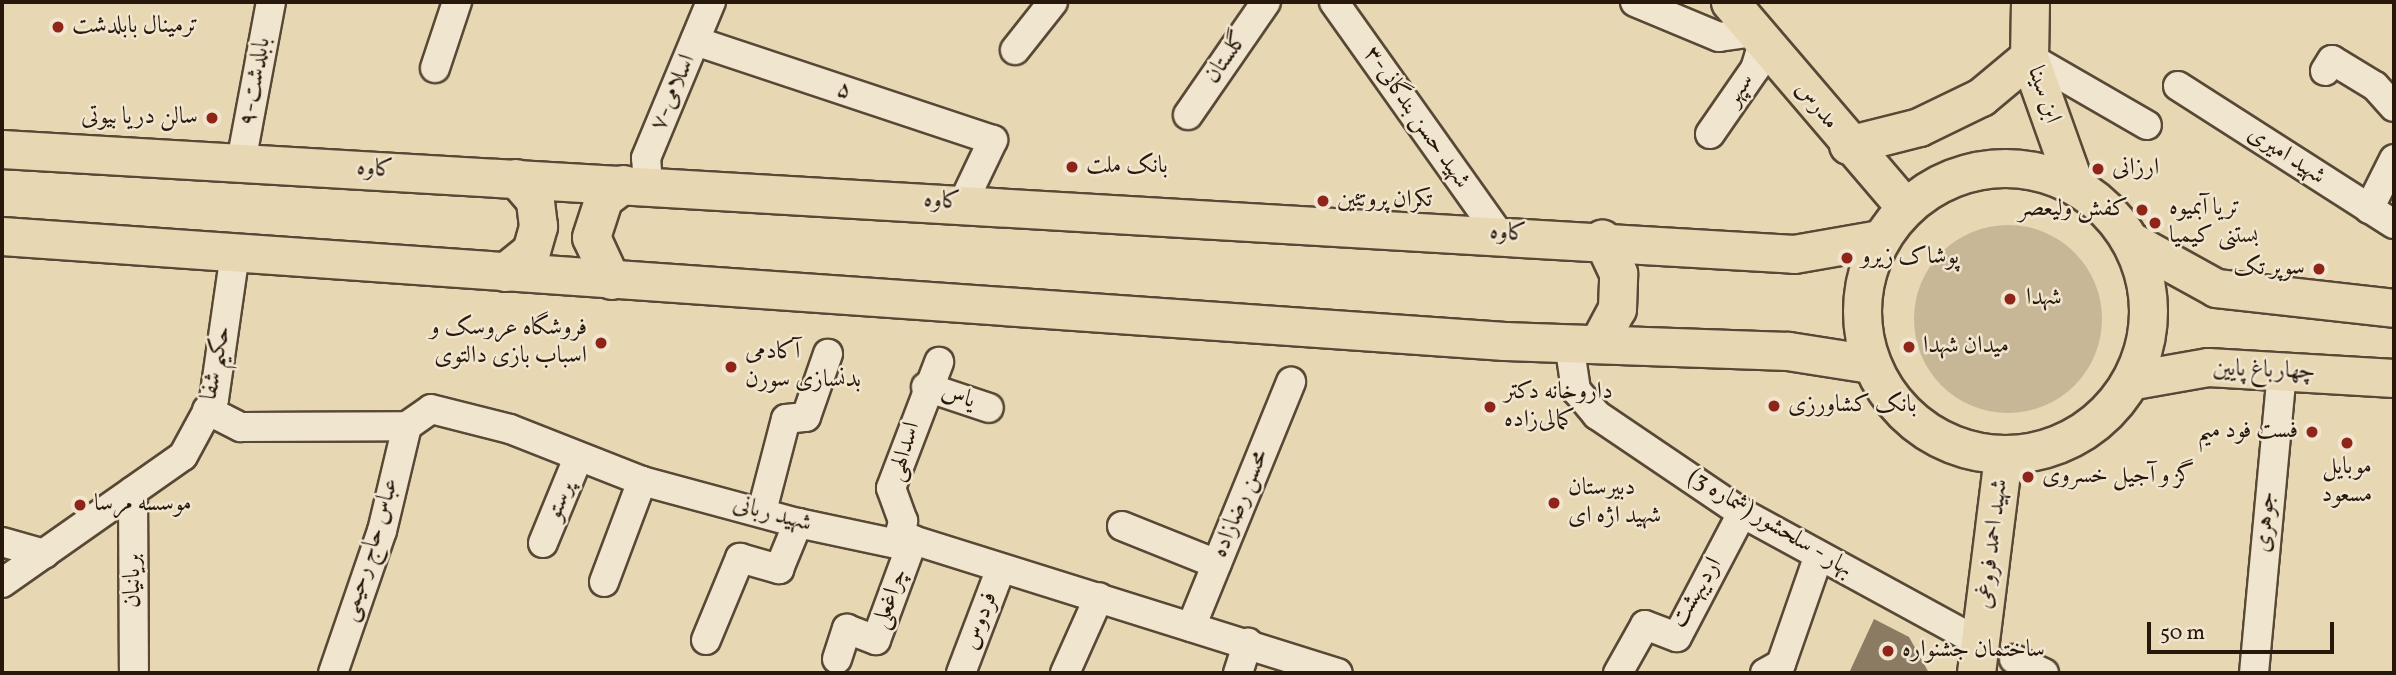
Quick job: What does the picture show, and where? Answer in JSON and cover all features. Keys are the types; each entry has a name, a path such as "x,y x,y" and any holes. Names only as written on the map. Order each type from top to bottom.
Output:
{"main road":[{"name":"مدرس","path":"1730,2 1848,145 1905,207"},
{"name":"ابن سینا","path":"2030,2 2029,57 2075,186"},
{"path":"1848,145 1919,127 1969,103 2029,57"},
{"name":"کاوه","path":"2,149 1602,239 1794,254 1880,239"},
{"path":"2005,167 2075,186 2107,210 2130,242 2145,281 2148,323 2134,380 2099,421 2070,440 2003,456 1961,449 1923,430 1892,401 1871,364 1861,322 1864,279 1880,239 1905,207 1946,180 2005,167"},
{"path":"505,272 531,251 538,226 535,200 516,178"},
{"path":"611,280 591,237 603,199 636,185"},
{"path":"2,236 611,280 1583,344 1788,351 1871,364"},
{"path":"1583,344 1617,309 1618,273 1602,239"},
{"path":"2130,242 2216,288 2394,308"},
{"name":"چهارباغ پایین","path":"2134,380 2208,367 2394,378"},
{"name":"شهید احمد فروغی","path":"1978,658 2003,456"}],"street":[{"name":"۹-بابلدشت","path":"241,162 271,2"},
{"path":"435,68 457,2"},
{"name":"۷-اسلامی","path":"636,185 646,158 683,102 695,41 711,2"},
{"path":"1015,50 1054,2"},
{"name":"گلستان","path":"1188,115 1266,2"},
{"name":"۳-شهید حسن بندگانی","path":"1334,2 1498,233"},
{"path":"1635,2 1719,37 1759,37"},
{"name":"سپهر","path":"1710,134 1755,69 1759,37"},
{"name":"۵","path":"695,41 993,140 963,203"},
{"path":"2029,57 2147,125"},
{"path":"2325,71 2332,60 2375,86 2394,107"},
{"name":"شهید امیری","path":"2178,86 2394,224"},
{"path":"2369,209 2394,159"},
{"name":"حکیم شفا","path":"2,583 183,456 208,410 235,254"},
{"name":"بهار - سلحشور (شماره 3)","path":"1583,344 1576,390 1597,415 1742,513 1819,555 1978,658"},
{"path":"762,511 786,419 806,417 828,354"},
{"name":"جوهری","path":"2254,673 2282,371"},
{"name":"یاس","path":"932,374 989,408"},
{"name":"اسدالهی","path":"905,542 903,521 891,488 932,374"},
{"name":"محسن رضازاده","path":"1191,627 1291,382"},
{"name":"شهید ربانی","path":"208,410 241,427 407,426 430,409 510,429 642,481 762,511 798,523 905,542 1001,568 1338,673"},
{"name":"عباس حاج رحیمی","path":"333,673 382,530 407,426"},
{"name":"پرستو","path":"543,544 578,458"},
{"path":"604,582 642,481"},
{"name":"بریانیان","path":"133,491 134,671"},
{"name":"اردیبهشت","path":"1618,673 1645,625 1677,637 1742,513"},
{"path":"706,640 740,558 779,569 798,523"},
{"path":"1122,526 1217,564"},
{"path":"2,542 44,554"},
{"name":"چراغعلی","path":"837,659 847,629 876,639 905,542"},
{"path":"1765,673 1781,664 1819,555"},
{"name":"فردوس","path":"961,673 1001,568"},
{"path":"1065,673 1099,597"},
{"path":"1238,673 1248,643"},
{"path":"2014,659 2044,673"}],"shaded area":[{"path":"2008,225 2044,232 2074,253 2095,283 2102,319 2095,355 2074,385 2044,406 2008,413 1972,406 1942,385 1921,355 1914,319 1921,283 1942,253 1972,232"}],"building":[{"name":"ساختمان جشنواره","path":"1874,619 1909,637 1929,673 1849,673"}],"place":[{"name":"ترمینال بابلدشت","path":"58,27"},
{"name":"سالن دریا بیوتی","path":"212,118"},
{"name":"بانک ملت","path":"1072,167"},
{"name":"ارزانی","path":"2098,169"},
{"name":"تکران پروتئین","path":"1323,201"},
{"name":"کفش ولیعصر","path":"2142,210"},
{"name":"تریا آبمیوه بستنی کیمیا","path":"2155,223"},
{"name":"پوشاک زیرو","path":"1847,258"},
{"name":"سوپر تک","path":"2319,269"},
{"name":"شهدا","path":"2010,299"},
{"name":"فروشگاه عروسک و اسباب بازی دالتوی","path":"601,343"},
{"name":"میدان شهدا","path":"1909,347"},
{"name":"آکادمی بدنسازی سورن","path":"731,367"},
{"name":"بانک کشاورزی","path":"1774,406"},
{"name":"داروخانه دکتر کمالی‌زاده","path":"1490,407"},
{"name":"فست فود میم","path":"2312,432"},
{"name":"موبایل مسعود","path":"2347,443"},
{"name":"گز و آجیل خسروی","path":"2028,477"},
{"name":"دبیرستان شهید اژه ای","path":"1554,503"},
{"name":"موسسه مرسا","path":"80,505"},
{"name":"ساختمان جشنواره","path":"1888,651"}]}
